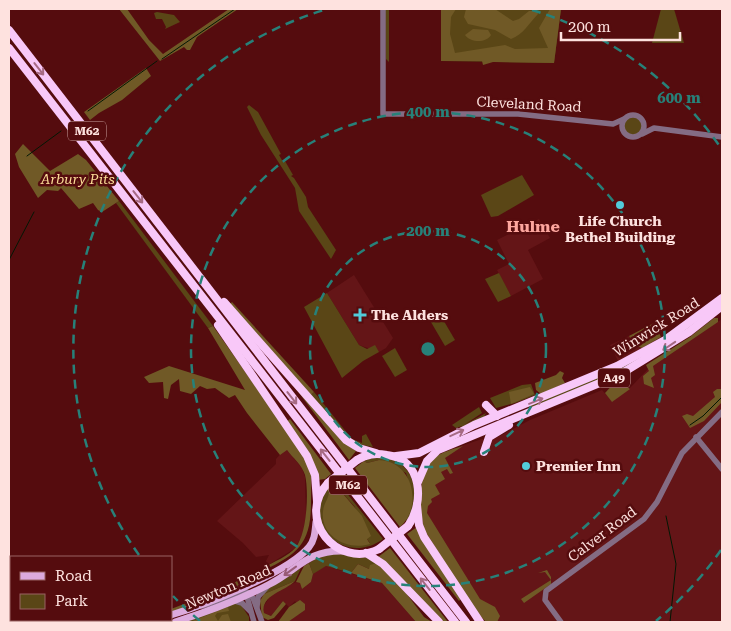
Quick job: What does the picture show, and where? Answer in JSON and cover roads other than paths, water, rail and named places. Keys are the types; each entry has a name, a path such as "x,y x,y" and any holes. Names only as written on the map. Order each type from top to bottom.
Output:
{"highway":[{"name":"M62","path":"9,30 466,622"},
{"name":"M62","path":"9,48 455,622"},
{"path":"166,233 346,440 359,448 376,453"},
{"path":"158,240 307,456 315,475 317,501"},
{"name":"Winwick Road","path":"494,417 591,378 633,358 680,330 722,298"},
{"name":"Winwick Road","path":"418,482 424,464 434,453 633,368 690,332 722,306"},
{"path":"486,405 494,417"},
{"path":"484,452 489,437 526,415"},
{"name":"A49","path":"316,522 317,501 328,483 357,460 376,453 396,456 419,453 494,417"},
{"path":"396,456 411,467 418,482"},
{"name":"A49","path":"343,551 366,553 379,549 408,526 417,506 418,482"},
{"path":"417,506 422,533 480,622"},
{"path":"316,522 325,540 343,551"},
{"path":"366,553 384,564 439,622"}],"main road":[{"name":"Newton Road","path":"175,622 235,601 301,555 312,542 316,522"},
{"name":"Newton Road","path":"172,615 270,584 318,552 343,551"}],"street":[{"name":"Cleveland Road","path":"383,9 384,114 513,114 613,124 623,131"},
{"path":"613,124 633,114 654,128 722,137"},
{"path":"624,118 623,131 631,137 654,128"},
{"path":"642,134 645,127 643,120"},
{"name":"Calver Road","path":"561,622 545,600 546,591 644,519 657,502 682,453 722,412"},
{"path":"696,437 722,469"},
{"path":"254,622 254,612 258,597 270,584"},
{"path":"248,591 254,612 260,622"},
{"path":"235,601 242,603 254,612"}],"waterway":[{"path":"162,59 235,9"},
{"path":"88,111 157,61"},
{"path":"27,156 61,131"},
{"path":"9,260 34,212"},
{"path":"690,425 703,416 722,397"},
{"path":"666,516 676,564 670,622"}],"place":[{"name":"Life Church Bethel Building","path":"620,205"},
{"name":"The Alders","path":"360,315"},
{"name":"Premier Inn","path":"526,466"}],"district":[{"name":"Hulme","path":"533,226"}],"park label":[{"name":"Arbury Pits","path":"78,179"}]}
